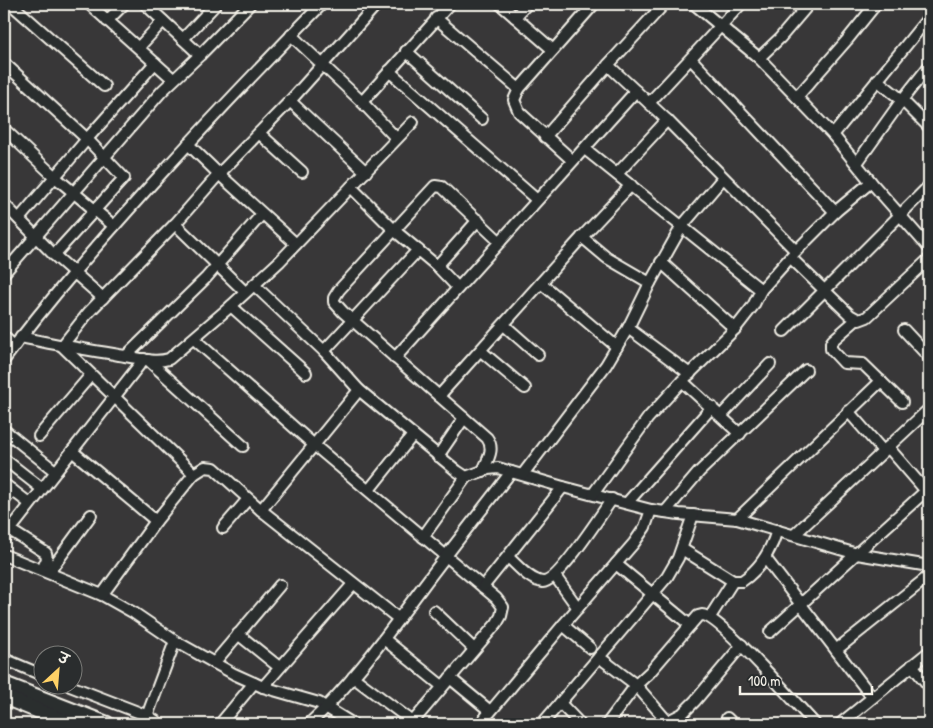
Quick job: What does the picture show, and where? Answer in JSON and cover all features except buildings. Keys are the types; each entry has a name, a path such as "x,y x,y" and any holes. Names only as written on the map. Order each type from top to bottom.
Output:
{"main road":[{"path":"4,684 107,724"},
{"path":"4,698 71,724"}],"street":[{"path":"4,8 9,4 104,86"},
{"path":"89,4 173,79"},
{"path":"108,20 124,4"},
{"path":"145,4 200,55"},
{"path":"184,39 216,4"},
{"path":"4,273 173,79 200,55 250,4"},
{"path":"4,360 73,272 114,226 188,144 322,4"},
{"path":"62,346 102,298 175,224 219,174 290,101 377,4"},
{"path":"362,102 450,4"},
{"path":"500,4 553,50"},
{"path":"515,17 527,4"},
{"path":"572,160 516,108 514,100 519,89 594,4"},
{"path":"546,137 664,4"},
{"path":"694,4 759,58 833,135 929,248"},
{"path":"649,103 741,4"},
{"path":"759,58 780,38 809,4"},
{"path":"797,98 876,4"},
{"path":"833,135 929,17"},
{"path":"436,18 519,89"},
{"path":"138,47 164,21"},
{"path":"291,35 362,102 396,138"},
{"path":"406,52 482,119"},
{"path":"690,59 835,212"},
{"path":"4,63 87,139 124,178 54,255"},
{"path":"19,219 155,63"},
{"path":"608,65 667,120 723,178 824,289 856,320"},
{"path":"857,163 929,66"},
{"path":"389,70 537,200"},
{"path":"878,80 902,100 929,127"},
{"path":"396,358 636,91"},
{"path":"290,101 366,172"},
{"path":"617,174 667,120"},
{"path":"21,337 146,360 162,361 169,359 254,285 413,122"},
{"path":"4,129 55,177 114,226"},
{"path":"260,133 302,172"},
{"path":"188,144 296,244"},
{"path":"585,149 761,290"},
{"path":"523,474 617,347 650,282 682,226 723,178"},
{"path":"593,494 648,418 682,381 735,329 753,306 761,290 835,212 871,182"},
{"path":"483,470 492,451 491,443 487,438 353,320 334,302 334,298 339,290 433,188 438,185 500,242"},
{"path":"439,396 631,185"},
{"path":"784,331 929,186"},
{"path":"351,187 395,231 437,266 458,288"},
{"path":"4,204 54,255 102,298"},
{"path":"126,356 217,266 262,214"},
{"path":"437,266 478,220"},
{"path":"175,224 245,292"},
{"path":"582,237 607,258 650,282"},
{"path":"324,351 418,250"},
{"path":"902,402 863,364 844,362 831,349 831,343 856,320 862,320 866,317 929,259"},
{"path":"661,262 735,329"},
{"path":"541,283 617,347"},
{"path":"254,285 324,351 359,390 457,472 466,477"},
{"path":"231,306 306,373"},
{"path":"504,325 538,355"},
{"path":"628,328 690,374"},
{"path":"904,330 929,357"},
{"path":"4,338 14,346"},
{"path":"194,339 314,445 501,603 503,611 497,622 412,723 353,677"},
{"path":"62,346 90,376 194,474"},
{"path":"481,350 525,388"},
{"path":"46,571 46,553 6,531 146,360"},
{"path":"146,360 243,446"},
{"path":"721,416 770,364"},
{"path":"665,512 699,472 806,370"},
{"path":"39,436 90,376"},
{"path":"682,381 740,434"},
{"path":"737,518 881,381"},
{"path":"261,510 359,390"},
{"path":"627,503 712,407"},
{"path":"794,535 929,409"},
{"path":"770,632 928,490 848,411"},
{"path":"438,456 464,418"},
{"path":"4,431 55,471"},
{"path":"369,490 413,435"},
{"path":"72,451 156,521"},
{"path":"4,459 41,488"},
{"path":"102,595 156,521 194,474 205,467 214,468 261,510 399,619"},
{"path":"423,537 466,477 483,470 498,468 651,510 737,518 857,554 928,564"},
{"path":"309,724 328,707 384,639 445,556 511,472"},
{"path":"4,500 8,487 29,503"},
{"path":"483,587 563,487"},
{"path":"223,528 248,499"},
{"path":"508,557 533,579 541,582 548,581 555,576 612,499"},
{"path":"480,724 640,535 651,510"},
{"path":"46,571 91,515"},
{"path":"542,724 674,567 693,515"},
{"path":"682,549 733,580 742,582 766,559 777,530"},
{"path":"4,555 102,595 134,613 175,641 258,685 319,702 354,724"},
{"path":"766,559 872,697"},
{"path":"616,564 690,625"},
{"path":"555,576 578,608"},
{"path":"836,650 929,576"},
{"path":"710,617 733,580"},
{"path":"220,724 258,685 279,667 353,584"},
{"path":"214,663 280,586"},
{"path":"434,611 474,649"},
{"path":"607,724 636,685 650,672 690,625 702,615 710,617 742,646 816,724"},
{"path":"563,625 590,648"},
{"path":"238,634 279,667"},
{"path":"384,639 442,686"},
{"path":"146,720 175,641"},
{"path":"599,657 636,685 664,722 682,714 696,701 742,646"},
{"path":"840,724 929,652"},
{"path":"4,660 32,671"},
{"path":"912,665 929,686"},
{"path":"450,678 490,712"},
{"path":"82,691 146,720 160,724"},
{"path":"560,703 580,724"}]}
